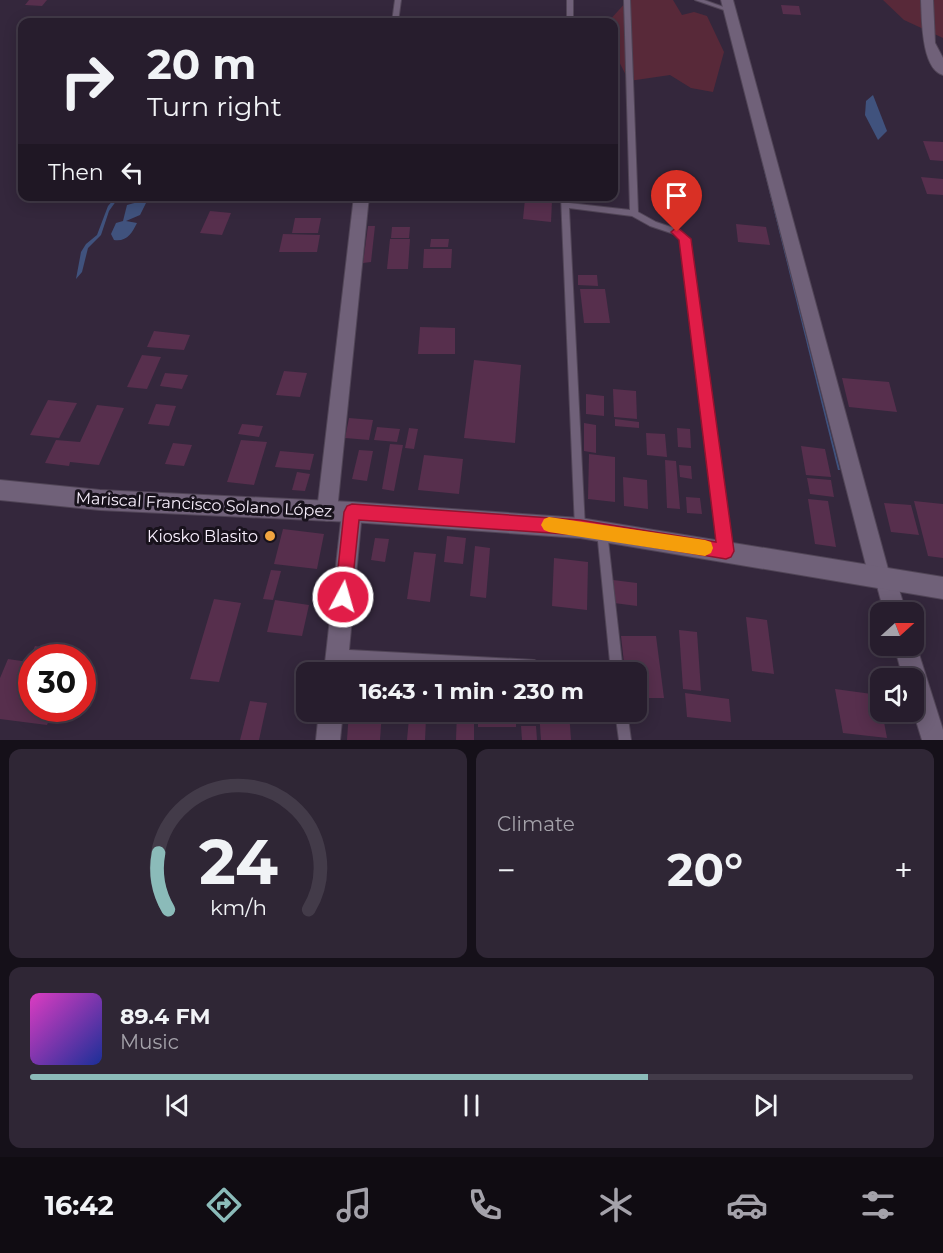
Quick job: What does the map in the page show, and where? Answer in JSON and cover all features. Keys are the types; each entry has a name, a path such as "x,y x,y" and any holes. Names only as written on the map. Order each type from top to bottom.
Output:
{"street":[{"path":"927,0 929,43 943,71"},
{"path":"728,5 883,578 891,602"},
{"path":"327,511 361,201"},
{"name":"Mariscal Francisco Solano López","path":"0,490 134,502 352,512 580,528 943,588"},
{"path":"336,662 352,512"},
{"path":"908,656 934,740"},
{"path":"327,740 329,722"}],"lane":[{"path":"396,18 398,0"},
{"path":"570,0 570,18"},
{"path":"627,0 634,213"},
{"path":"698,0 728,5"},
{"path":"580,528 565,201 634,213 653,224 677,232 685,239 726,551"},
{"path":"602,531 616,662"},
{"path":"623,722 625,740"}],"shaded area":[{"path":"628,0 673,0 682,15 694,12 707,16 724,52 713,92 691,88 670,75 629,81 618,60 618,18 612,18"},
{"path":"883,0 943,0 943,38 904,20"}],"water":[{"path":"725,12 840,470 838,470"},
{"path":"873,95 887,131 878,140 865,115 866,101"},
{"path":"112,201 116,201 109,211 101,235 88,248 82,272 76,279 81,252 86,244 97,235 108,206"},
{"path":"138,202 146,203 140,215 126,221 137,223 135,227 126,238 114,240 111,234 116,223 123,221 127,205"}],"building":[{"path":"29,0 47,0 42,6 25,5"},
{"path":"781,5 799,6 801,15 783,14"},
{"path":"923,141 943,142 943,161 930,160"},
{"path":"921,177 943,179 943,195 927,194"},
{"path":"525,201 552,201 551,222 523,219"},
{"path":"210,211 231,213 222,235 200,233"},
{"path":"295,218 321,218 318,233 292,233"},
{"path":"736,224 766,227 770,245 738,242"},
{"path":"368,226 375,226 371,262 363,263"},
{"path":"392,227 410,227 409,238 391,238"},
{"path":"283,234 320,235 317,252 279,252"},
{"path":"390,239 410,239 408,269 387,269"},
{"path":"431,239 449,239 448,247 430,247"},
{"path":"424,249 452,249 451,268 423,268"},
{"path":"578,275 597,275 598,286 578,285"},
{"path":"580,289 605,289 610,323 584,323"},
{"path":"420,327 455,328 455,354 418,354"},
{"path":"154,331 190,335 184,350 147,347"},
{"path":"142,355 161,357 147,389 127,387"},
{"path":"474,360 521,365 515,443 464,438"},
{"path":"284,371 307,373 300,397 276,395"},
{"path":"165,373 188,375 182,389 160,386"},
{"path":"842,378 889,382 897,412 849,407"},
{"path":"613,389 636,391 637,419 614,417"},
{"path":"586,394 604,396 604,416 586,414"},
{"path":"48,400 77,403 59,438 30,435"},
{"path":"156,404 176,406 169,426 148,424"},
{"path":"97,405 124,408 99,465 70,462 69,466 45,463 56,440 80,442"},
{"path":"349,418 373,420 369,440 345,438"},
{"path":"615,419 639,422 639,428 615,426"},
{"path":"584,423 596,425 596,453 584,451"},
{"path":"242,424 263,426 259,437 238,434"},
{"path":"377,427 400,429 397,442 374,440"},
{"path":"409,428 418,429 414,449 405,448"},
{"path":"677,428 690,429 691,448 678,447"},
{"path":"646,433 665,434 667,457 647,455"},
{"path":"241,440 267,442 254,485 227,482"},
{"path":"173,443 192,445 184,466 165,464"},
{"path":"390,444 403,445 394,491 382,489"},
{"path":"801,446 825,449 831,477 806,475"},
{"path":"359,450 373,451 367,481 352,479"},
{"path":"280,451 314,454 310,470 275,467"},
{"path":"589,454 615,457 615,502 588,499"},
{"path":"424,455 463,459 459,494 418,490"},
{"path":"665,460 676,461 680,509 667,508"},
{"path":"679,465 691,466 692,479 680,477"},
{"path":"297,472 310,474 305,491 292,490"},
{"path":"623,477 647,480 648,509 624,506"},
{"path":"807,478 831,480 834,497 810,494"},
{"path":"686,497 700,498 702,514 687,513"},
{"path":"808,499 828,501 836,547 815,544"},
{"path":"914,501 943,504 943,558 928,556"},
{"path":"884,503 911,505 919,535 891,532"},
{"path":"283,529 324,534 317,569 274,564"},
{"path":"447,536 466,538 463,564 444,562"},
{"path":"375,538 389,539 385,562 371,560"},
{"path":"475,546 490,548 486,598 470,596"},
{"path":"414,552 436,554 430,602 407,599"},
{"path":"554,558 588,562 587,610 552,606"},
{"path":"271,570 281,571 273,600 263,599"},
{"path":"613,580 637,583 637,606 614,603"},
{"path":"214,599 241,603 219,682 190,679"},
{"path":"275,600 309,605 302,636 267,632"},
{"path":"746,617 767,620 774,674 752,671"},
{"path":"679,630 697,632 701,691 683,689"},
{"path":"621,636 656,636 664,698 647,698 647,662 624,662"},
{"path":"8,659 18,660 18,721 0,719 0,678"},
{"path":"835,689 870,694 870,722 884,722 887,738 843,733"},
{"path":"685,693 729,699 731,722 687,717"},
{"path":"250,701 267,703 259,740 240,740"},
{"path":"24,722 48,722 47,725"},
{"path":"348,722 381,722 380,740 347,740"},
{"path":"409,722 426,722 425,740 407,740"},
{"path":"457,722 474,722 474,740 456,740"},
{"path":"478,722 516,722 516,727 478,727"},
{"path":"540,722 570,722 571,740 541,740"},
{"path":"521,726 536,726 537,740 522,740"}],"slow traffic":[{"path":"549,525 705,548"}],"place":[{"name":"Kiosko Blasito","path":"270,536"}],"route":[{"path":"343,597 352,512 514,521 602,531 726,551 685,239 677,232"}]}
